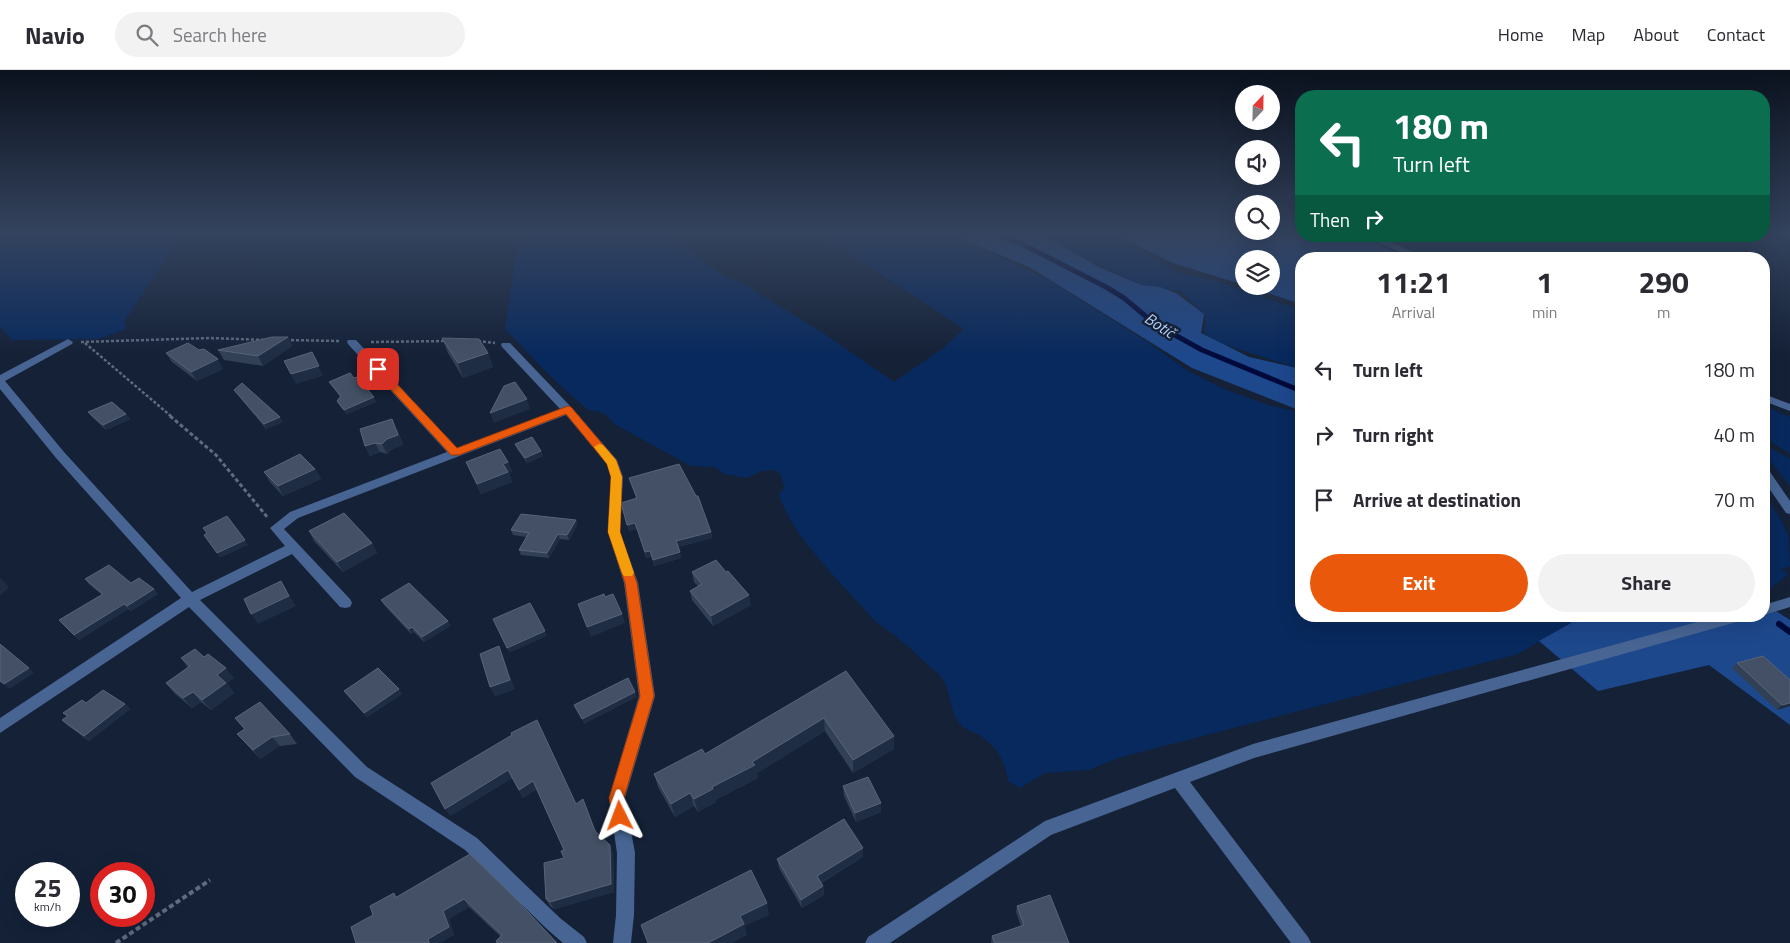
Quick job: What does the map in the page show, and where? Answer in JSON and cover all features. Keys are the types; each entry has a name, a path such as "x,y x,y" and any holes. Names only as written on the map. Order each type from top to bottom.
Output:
{"street":[{"path":"68,342 0,380 60,455 190,599 361,772 471,844 554,924 578,943"},
{"path":"352,342 455,453"},
{"path":"506,345 568,410 612,463 617,477 614,532 631,583 647,696 617,798 626,853 625,915 622,943"},
{"path":"1770,400 1790,408"},
{"path":"345,603 276,528 294,515 568,410"},
{"path":"1770,481 1790,510"},
{"path":"0,726 190,599 294,547"},
{"path":"1770,608 1790,602"},
{"path":"874,943 1045,830 1178,779 1253,751 1718,622"},
{"path":"1178,779 1302,943"}],"path":[{"path":"68,342 210,338 267,340"},
{"path":"286,340 352,342 451,341"},
{"path":"471,341 506,345"},
{"path":"84,342 216,455 276,528"},
{"path":"116,943 210,880"}],"shaded area":[{"path":"0,275 155,275 124,322 127,329 98,339 12,340 0,327"},
{"path":"513,275 723,275 742,283 823,333 894,382 942,349 964,329 881,275 1038,275 1149,343 1188,371 1224,389 1271,406 1295,411 1295,622 1571,622 1518,654 1118,758 1089,770 1045,773 1020,788 1008,781 1002,760 991,744 964,727 958,720 940,675 891,632 877,623 836,579 807,544 785,510 779,494 784,488 781,475 775,470 762,471 747,478 724,474 715,467 691,466 614,424 606,415 589,410 554,379 505,329"},
{"path":"1042,275 1117,275 1141,285 1160,287 1176,293 1204,314 1201,333 1249,357 1295,368 1295,409 1192,368"},
{"path":"1120,275 1188,275 1235,288 1235,295 1257,295 1295,308 1295,367 1219,343 1207,336 1204,331 1206,322 1204,314 1181,291 1141,285"},
{"path":"1211,275 1235,275 1235,282"},
{"path":"1280,275 1295,275 1295,302 1274,295 1280,295"},
{"path":"1770,409 1790,417 1790,454 1770,441"},
{"path":"1770,448 1790,459 1790,486 1770,461"},
{"path":"1770,503 1788,535 1790,566 1784,569 1780,568 1787,575 1770,589"},
{"path":"1770,607 1790,620 1790,725 1709,665 1598,691 1539,641 1571,623 1770,622"}],"building":[{"path":"272,337 288,337 258,356 218,350"},
{"path":"442,338 479,339 488,353 458,363"},
{"path":"188,343 199,350 204,349 218,359 191,372 166,353"},
{"path":"312,352 319,366 291,374 284,361"},
{"path":"350,373 354,378 357,377 374,397 344,410 337,401 341,396 329,382"},
{"path":"515,382 527,399 490,413 504,386"},
{"path":"242,383 280,417 264,424 234,390"},
{"path":"112,402 126,414 103,425 88,412"},
{"path":"392,419 398,435 387,439 382,444 375,443 365,446 360,429"},
{"path":"532,437 541,451 525,458 515,444"},
{"path":"500,449 508,462 503,464 508,472 477,484 466,462"},
{"path":"300,454 315,469 278,486 264,472"},
{"path":"679,464 696,496 698,496 711,532 676,541 680,552 653,560 650,551 645,552 635,523 627,525 621,503 637,498 629,478"},
{"path":"344,513 372,543 337,562 309,531"},
{"path":"521,514 576,520 567,535 558,534 547,553 519,550 529,533 511,530"},
{"path":"227,516 245,540 217,553 204,535 207,533 203,528"},
{"path":"716,560 749,595 711,616 690,591 702,584 692,572"},
{"path":"109,565 131,583 139,578 154,589 127,606 124,604 74,635 59,620 103,594 85,579"},
{"path":"281,581 289,596 251,614 244,599"},
{"path":"409,583 448,621 422,637 412,627 409,629 381,600"},
{"path":"604,594 605,597 613,594 622,614 587,627 578,604"},
{"path":"530,603 545,631 507,648 493,619"},
{"path":"0,644 29,668 4,684 0,681"},
{"path":"499,646 510,680 490,687 480,654"},
{"path":"195,649 204,657 208,654 226,668 217,675 226,683 202,700 193,692 183,698 166,683 190,666 181,658"},
{"path":"1763,656 1790,680 1790,703 1782,705 1737,663"},
{"path":"378,668 399,689 364,713 344,691"},
{"path":"846,671 894,736 853,760 824,718 752,762 755,765 712,787 713,789 694,799 690,793 671,804 654,774 702,749 705,754"},
{"path":"628,678 635,692 582,719 574,705"},
{"path":"103,690 125,704 84,736 62,720 68,716 63,713 82,700 86,703"},
{"path":"260,702 290,734 272,737 253,750 237,734 245,729 235,718"},
{"path":"537,720 576,804 583,799 595,831 610,845 611,884 550,902 546,899 544,863 564,858 561,851 564,850 533,781 519,790 508,770 445,809 431,783 512,735 511,733"},
{"path":"868,777 881,803 855,813 843,786"},
{"path":"844,819 863,848 817,876 823,886 801,900 777,859"},
{"path":"470,854 557,943 497,943 496,941 502,935 464,899 443,911 449,927 428,939 429,943 356,943 351,927 373,915 370,906 394,893 395,898"},
{"path":"751,870 767,903 740,916 744,924 708,943 648,943 641,925"},
{"path":"1050,895 1069,943 995,943 992,936 1024,925 1017,906"}],"waterway":[{"name":"Botič","path":"1082,275 1124,298 1155,324 1202,350 1295,389"},
{"name":"Botič","path":"1779,624 1790,632"}],"slow traffic":[{"path":"599,447 612,463 617,477 614,532 628,573"}],"route":[{"path":"378,369 455,453 568,410 612,463 617,477 614,532 631,583 647,696 617,798 620,816"}]}
